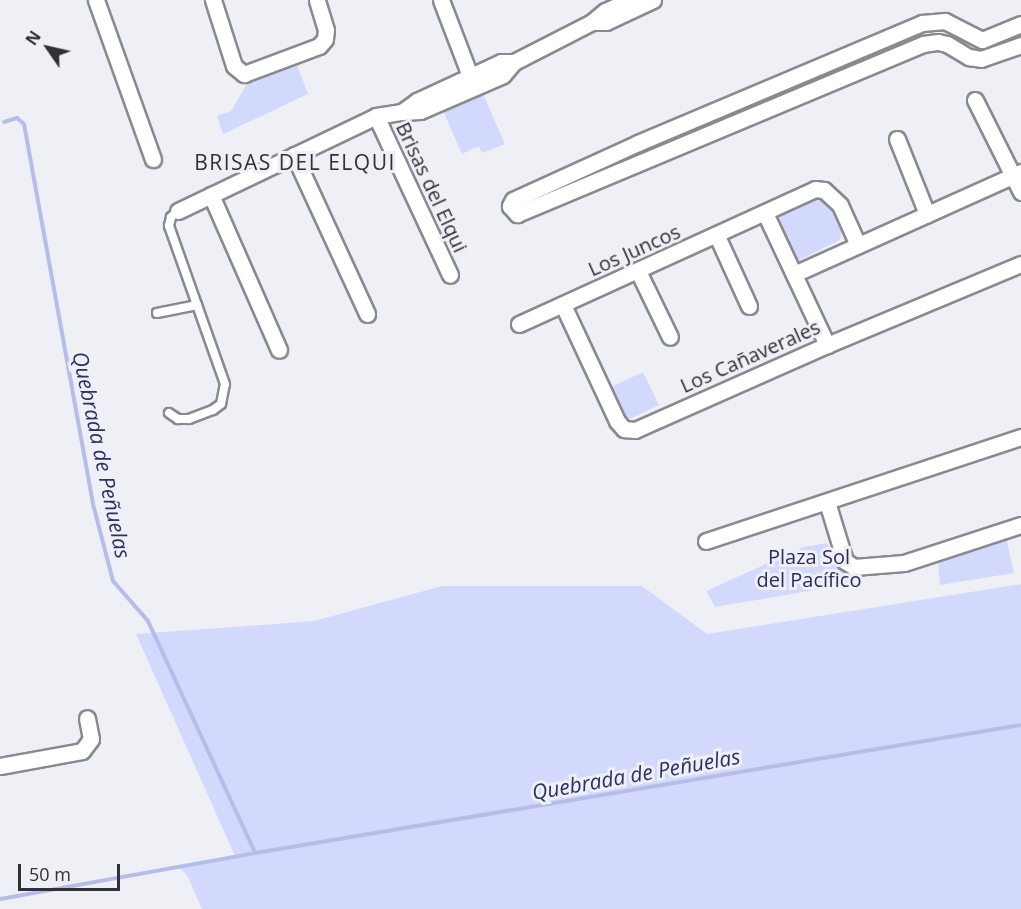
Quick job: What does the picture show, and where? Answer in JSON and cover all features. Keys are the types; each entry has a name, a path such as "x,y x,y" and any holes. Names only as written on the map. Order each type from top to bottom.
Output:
{"street":[{"path":"96,0 153,159"},
{"path":"213,0 234,66 244,74 319,46 325,39 326,30 317,0"},
{"path":"441,0 471,76"},
{"name":"Brisas del Elqui","path":"178,210 376,116 420,111 503,75 514,62 592,22 604,11 629,0"},
{"name":"Brisas del Elqui","path":"592,22 606,22 653,0"},
{"path":"1021,24 982,40 945,21 935,20 638,143 513,200 510,206 517,214 923,44 938,42 948,44 969,57 981,59 1021,45"},
{"path":"870,45 877,64"},
{"name":"Brisas del Elqui","path":"402,112 417,101 501,62 514,62"},
{"path":"747,96 754,115"},
{"path":"975,100 1018,174 1021,192"},
{"name":"Brisas del Elqui","path":"376,116 450,275"},
{"path":"897,139 927,214"},
{"path":"638,143 645,161"},
{"path":"294,155 368,314"},
{"path":"794,274 1018,174"},
{"name":"Los Juncos","path":"519,324 717,236 815,189 824,190 840,205 858,245"},
{"path":"211,195 279,350"},
{"path":"765,213 827,345"},
{"path":"717,236 750,306"},
{"name":"Los Cañaverales","path":"563,304 617,421 624,429 635,430 827,345 1021,264"},
{"path":"639,271 670,337"},
{"path":"706,541 1021,437"},
{"path":"827,502 845,561 854,567 904,563 1021,525"},
{"path":"0,766 82,751 91,739 87,718"}],"lane":[{"path":"169,413 178,419 189,419 213,410 221,404 225,384 169,226 171,217 178,210"},
{"path":"157,313 197,305"}],"green space":[{"path":"295,60 308,94 223,134 217,116 231,111 251,77"},
{"path":"482,92 505,144 482,153 479,146 462,154 443,111"},
{"path":"816,194 825,197 842,229 840,240 795,262 772,219 775,213"},
{"path":"643,372 659,405 630,419 622,415 609,388"},
{"path":"1006,536 1014,573 940,585 938,562"},
{"name":"Plaza Sol del Pacífico","path":"827,543 838,565 853,576 845,585 715,607 706,591 804,547"},
{"name":"Quebrada de Peñuelas","path":"1021,584 1021,909 202,909 187,875 178,867 235,856 136,634 314,621 442,586 642,586 707,634"}],"waterway":[{"name":"Quebrada de Peñuelas","path":"4,122 17,118 24,124 94,508 113,581 148,621 255,853 1021,725"},
{"name":"Quebrada de Peñuelas","path":"0,899 255,853"}],"district":[{"name":"BRISAS DEL ELQUI","path":"295,162"}]}
